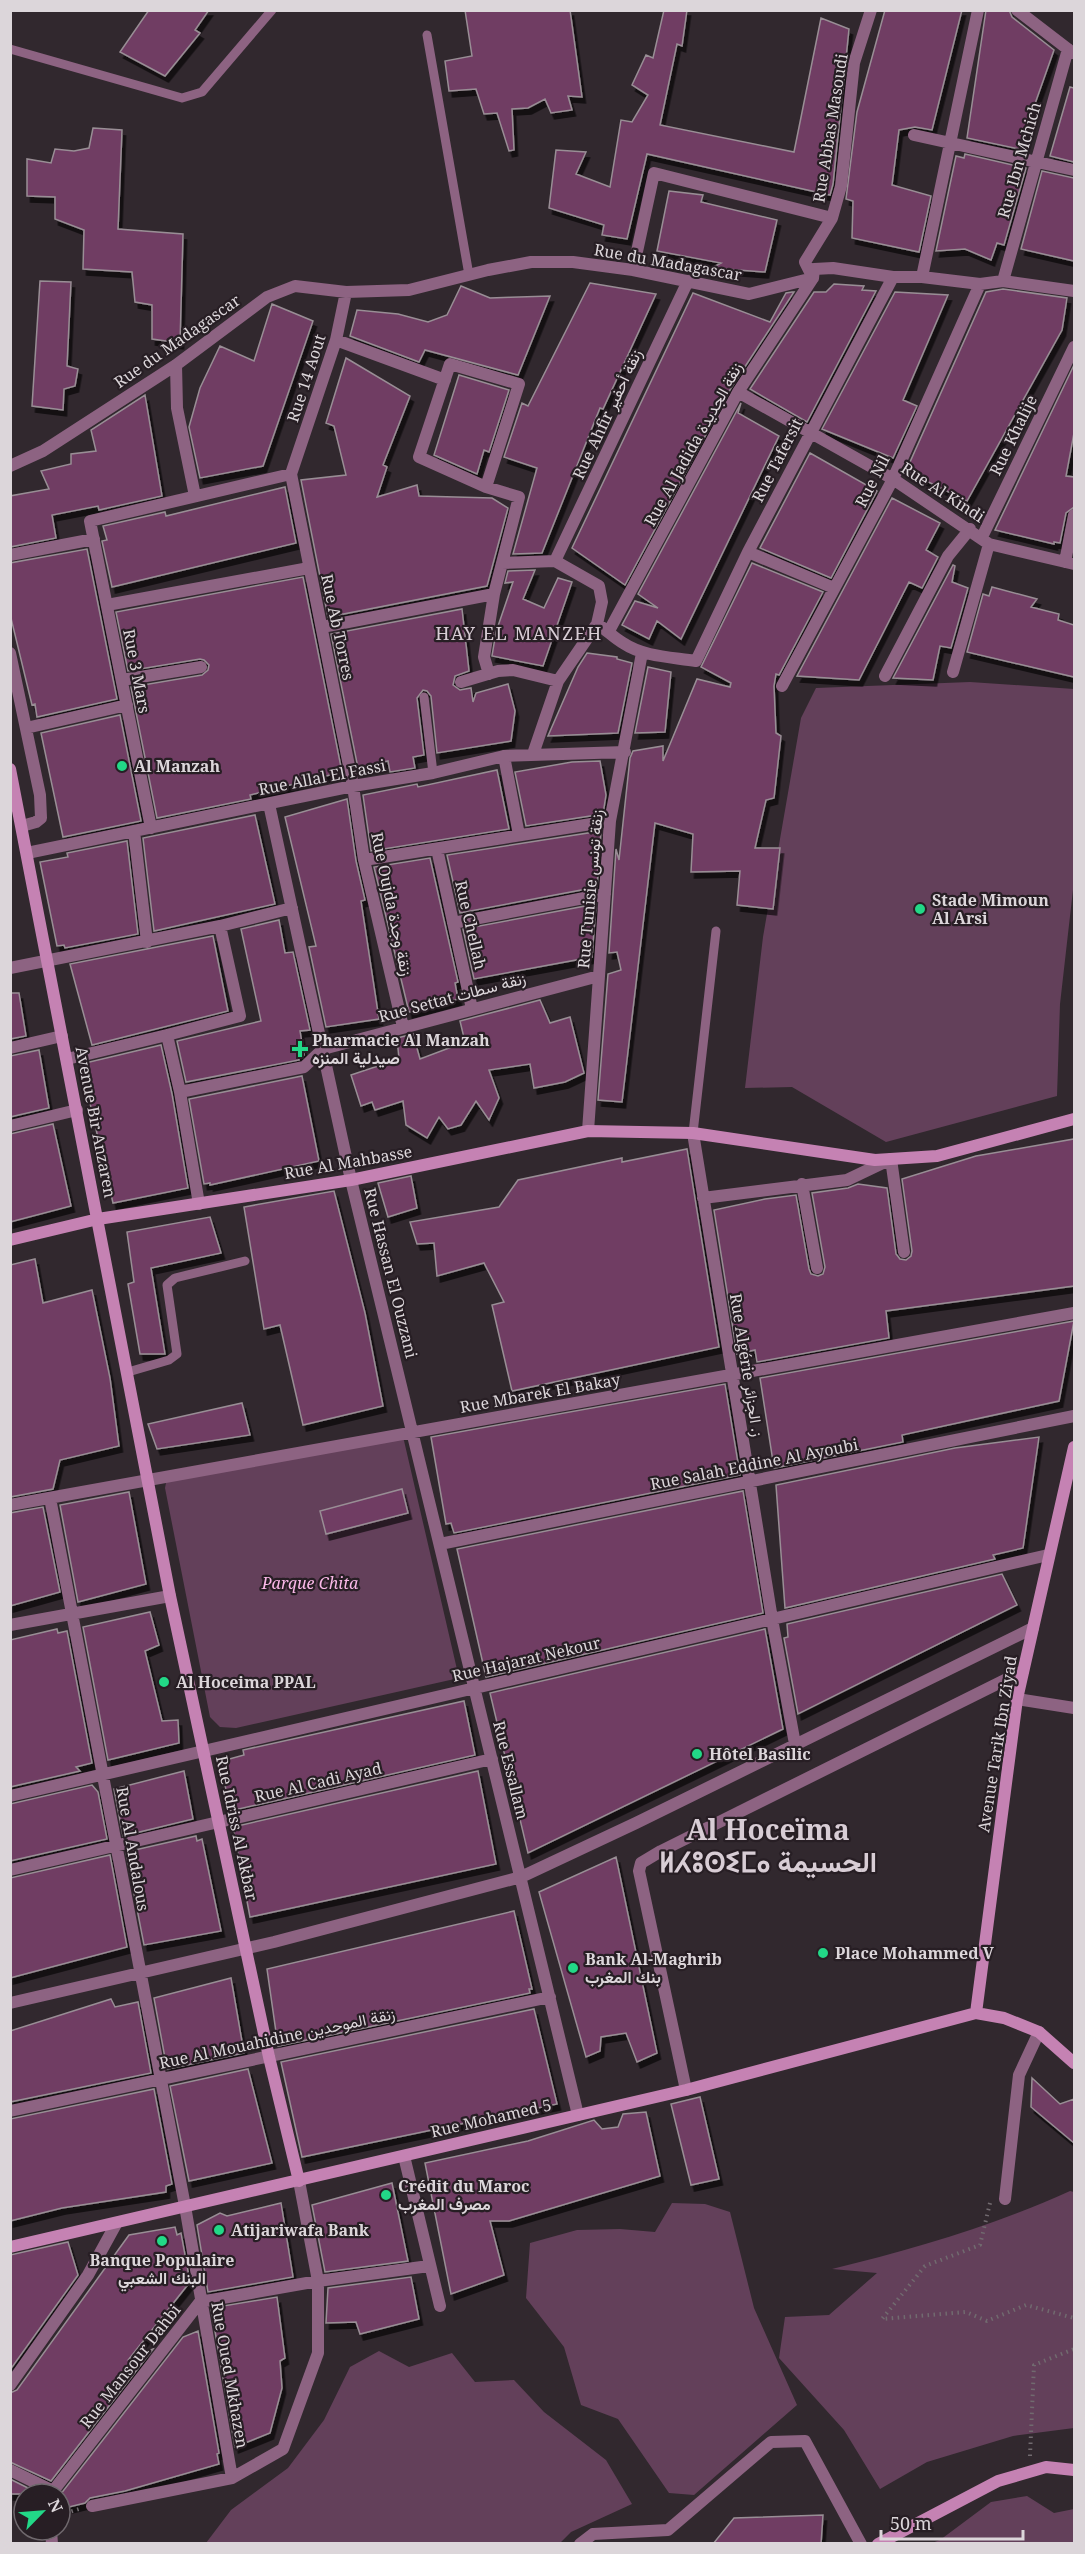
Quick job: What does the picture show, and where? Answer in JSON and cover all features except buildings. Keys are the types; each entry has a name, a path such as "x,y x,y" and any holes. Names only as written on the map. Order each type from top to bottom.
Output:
{"street":[{"name":"Rue Abbas Masoudi","path":"813,278 804,262 832,218 841,186 854,63 871,10"},
{"path":"922,277 978,10"},
{"path":"1017,10 1071,52"},
{"name":"Rue Ibn Mchich","path":"1003,281 1035,162 1071,52"},
{"path":"914,135 1074,170"},
{"path":"633,270 654,173 832,218"},
{"name":"Rue du Madagascar","path":"10,466 43,451 176,365 267,297 295,286 346,292 409,290 469,274 531,262 573,262 633,270 749,294 813,278 813,269 833,268 893,277 922,277 980,284 1003,281 1074,291"},
{"name":"Rue Tafersit","path":"642,652 696,661 748,552 893,277"},
{"name":"Rue Al Jadida زنقة الجديدة","path":"609,631 738,392 813,278"},
{"name":"Rue Ahfir زنقة أحفير","path":"555,561 688,281"},
{"name":"Rue Nil","path":"782,686 893,479 980,284"},
{"name":"Rue 14 Aout","path":"291,474 336,340 346,292"},
{"path":"336,340 445,380"},
{"name":"Rue Khalije","path":"954,672 986,541 1074,347"},
{"path":"486,487 519,384 450,364 419,457 486,487 519,497 494,594 484,657 489,674"},
{"path":"176,365 177,408 195,496 291,474"},
{"name":"Rue Al Kindi","path":"738,392 893,479 986,541 1070,563"},
{"name":"Rue Ab Torres","path":"291,474 353,786"},
{"name":"Rue 3 Mars","path":"151,828 90,521 195,496"},
{"path":"1070,563 1074,515"},
{"path":"885,676 948,556 970,529"},
{"path":"10,555 94,539"},
{"path":"748,552 834,588"},
{"path":"502,563 555,561 599,586 602,602 597,624 558,681 533,754"},
{"path":"107,605 309,568"},
{"path":"322,627 494,594"},
{"path":"597,624 625,645 642,652"},
{"name":"Rue Tunisie زنقة تونس","path":"588,1131 610,820 625,752 642,652"},
{"path":"10,653 40,795 41,818 22,826"},
{"path":"122,680 201,667"},
{"path":"460,682 513,670 558,681"},
{"path":"26,728 127,705"},
{"name":"Rue Allal El Fassi","path":"27,853 353,786 433,773 504,756 625,752"},
{"path":"504,756 519,835"},
{"name":"Avenue Bir Anzaren","path":"10,770 149,1480"},
{"name":"Rue Oujda زنقة وجدة","path":"353,786 364,860 403,1028"},
{"name":"Rue Hassan El Ouzzani","path":"269,804 351,1180 413,1432"},
{"path":"364,860 610,820"},
{"path":"134,831 147,942"},
{"name":"Rue Chellah","path":"436,849 472,1009"},
{"path":"453,923 605,894"},
{"path":"10,968 147,942 292,908"},
{"path":"67,1059 240,1016 220,926"},
{"name":"Rue Settat زنقة سطات","path":"180,1092 304,1066 322,1049 599,976"},
{"path":"167,1035 180,1092 199,1204"},
{"path":"10,1048 62,1036"},
{"path":"10,1126 77,1110"},
{"name":"Rue Al Mahbasse","path":"10,1240 98,1219 351,1180 588,1131 693,1133 875,1160 937,1155 1074,1119"},
{"name":"Rue Algérie ز. الجزائر","path":"693,1133 771,1619 795,1744"},
{"path":"703,1198 847,1180 891,1159 904,1252"},
{"path":"802,1184 817,1268"},
{"name":"Rue Mbarek El Bakay","path":"10,1505 1074,1313"},
{"name":"Rue Salah Eddine Al Ayoubi","path":"440,1544 1074,1416"},
{"name":"Rue Essallam","path":"413,1432 578,2115"},
{"name":"Avenue Tarik Ibn Ziyad","path":"976,2013 1017,1699 1074,1447"},
{"name":"Rue Idriss Al Akbar","path":"149,1480 170,1596 218,1822 247,1947 269,2057 299,2181"},
{"name":"Rue Al Andalous","path":"50,1498 185,2206"},
{"name":"Rue Hajarat Nekour","path":"10,1796 1048,1555"},
{"path":"10,1625 170,1596"},
{"path":"10,2003 139,1974 521,1877 1033,1628"},
{"path":"686,2090 639,1871 641,1863 1023,1671"},
{"path":"1017,1699 1074,1708"},
{"name":"Rue Al Cadi Ayad","path":"10,1870 492,1759"},
{"name":"Rue Al Mouahidine زنقة الموحدين","path":"10,2111 550,1998"},
{"path":"976,2013 1004,2018 1039,2032 1074,2063"},
{"name":"Rue Mohamed 5","path":"10,2247 686,2090 976,2013"},
{"path":"1005,2199 1019,2075 1039,2032"},
{"path":"404,2156 440,2306"},
{"path":"92,2506 232,2478 283,2449 318,2353 318,2282 299,2181"},
{"name":"Rue Oued Mkhazen","path":"185,2206 232,2478"},
{"path":"10,2385 88,2275 116,2224"},
{"name":"Rue Mansour Dahbi","path":"61,2482 200,2302 429,2266"},
{"path":"580,2544 593,2534 668,2530 771,2442 805,2441 861,2544"},
{"path":"878,2544 999,2481 1033,2475 1046,2467 1074,2469"},
{"path":"10,2470 32,2482"}],"lane":[{"path":"10,49 182,98 202,92 272,10"},
{"path":"427,35 469,274"},
{"path":"424,697 433,773"},
{"path":"693,1133 716,931"},
{"path":"128,1372 169,1360 177,1354 167,1285 176,1278 245,1261"}],"path":[{"path":"1005,2199 990,2203 980,2245 925,2266 882,2319 966,2312 987,2321 1026,2305 1074,2318"},
{"path":"1033,2475 1034,2365 1074,2349"}],"green space":[{"name":"Stade Mimoun Al Arsi","path":"970,682 1074,689 1074,881 1060,1004 1057,1096 886,1142 792,1087 745,1088 763,937 801,718 816,688"},
{"name":"Parque Chita","path":"402,1432 459,1678 236,1728 220,1727 210,1717 165,1488 167,1478"},
{"path":"1070,2191 1074,2192 1074,2428 1013,2436 927,2462 880,2489 844,2430 779,2358 785,2317 829,2315 877,2273 832,2269 953,2236"},
{"path":"672,2203 705,2204 730,2212 754,2308 797,2405 694,2495 669,2493 618,2419 581,2405 564,2347 526,2298 530,2243 577,2230 620,2229 655,2232"},
{"path":"379,2351 409,2367 452,2353 475,2382 514,2380 544,2412 606,2460 632,2504 571,2532 560,2543 206,2543 231,2510 288,2468 324,2420 350,2367"},
{"path":"1027,2496 1054,2513 1074,2509 1074,2543 932,2543 940,2540 991,2502"}],"place":[{"name":"Al Manzah","path":"122,766"},
{"name":"Stade Mimoun Al Arsi","path":"920,909"},
{"name":"Pharmacie Al Manzah صيدلية المنزه","path":"300,1049"},
{"name":"Al Hoceima PPAL","path":"164,1682"},
{"name":"Hôtel Basilic","path":"697,1754"},
{"name":"Place Mohammed V","path":"823,1953"},
{"name":"Bank Al-Maghrib بنك المغرب","path":"573,1968"},
{"name":"Crédit du Maroc مصرف المغرب","path":"386,2195"},
{"name":"Atijariwafa Bank","path":"219,2230"},
{"name":"Banque Populaire البنك الشعبي","path":"162,2241"}],"district":[{"name":"HAY EL MANZEH","path":"519,634"},
{"name":"Al Hoceïma ⵍⵃⵓⵙⵉⵎⴰ الحسيمة","path":"768,1846"}]}
